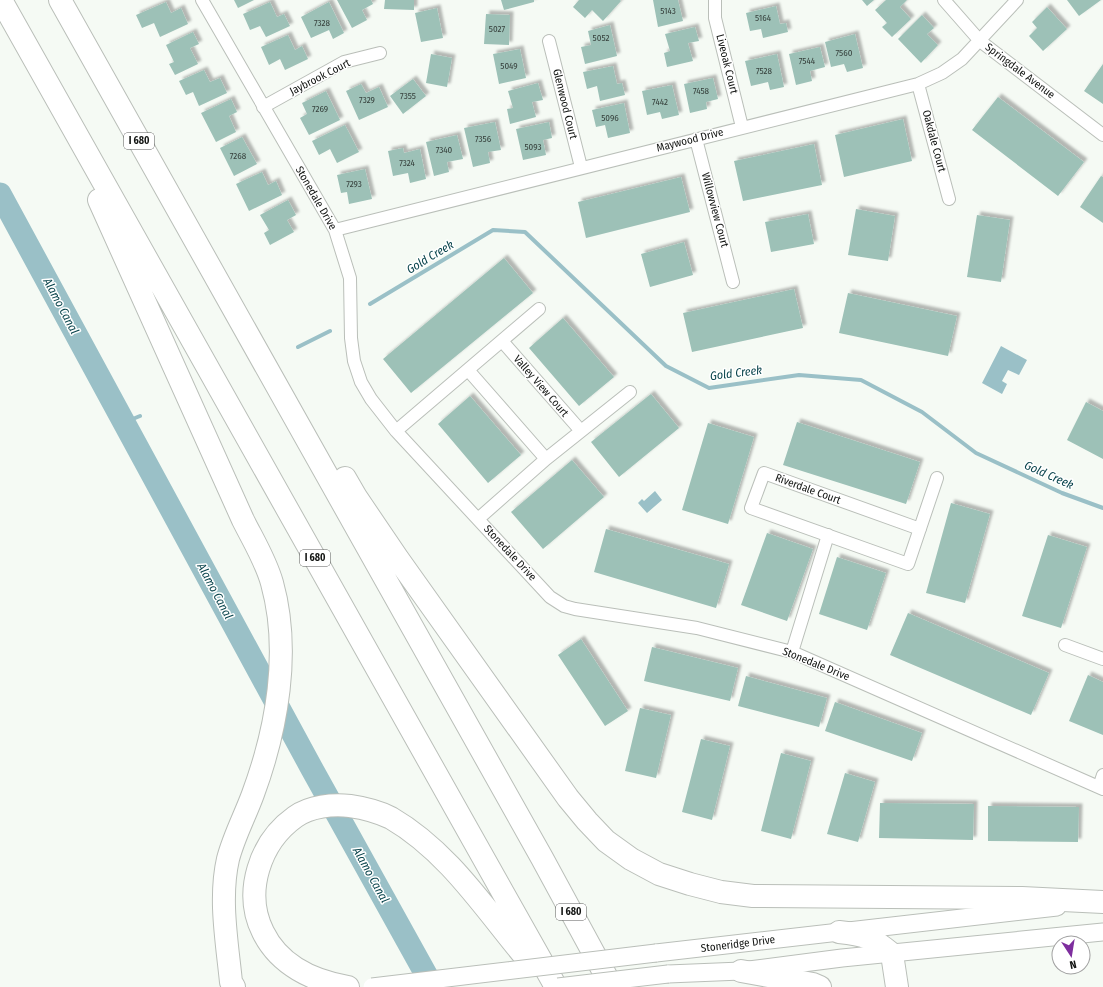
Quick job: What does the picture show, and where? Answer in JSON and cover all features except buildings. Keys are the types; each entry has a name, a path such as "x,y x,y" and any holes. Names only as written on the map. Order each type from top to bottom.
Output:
{"highway":[{"name":"I 680","path":"1,0 557,987"},
{"name":"I 680","path":"60,0 542,858 612,987"},
{"path":"74,129 86,173 272,582 279,618 281,683 270,735 253,794 228,859 225,879 226,932 231,982 234,987"},
{"path":"305,436 334,457 356,497 393,552 568,798 606,841 632,859 659,874 690,884 721,892 753,896 1022,898 1103,902"},
{"path":"348,987 325,983 305,974 288,963 274,948 263,932 256,913 254,892 258,868 267,848 280,829 296,816 315,808 338,805 362,807 390,818 418,836 460,876 503,931 551,987"},
{"path":"839,932 864,934 875,940 892,954 897,987"},
{"path":"599,965 628,984 630,987"},
{"path":"741,971 813,984 820,987"}],"main road":[{"name":"Stoneridge Drive","path":"372,987 1103,902"},
{"path":"557,987 668,974 741,971 842,958 1103,932"}],"street":[{"name":"Stonedale Drive","path":"202,0 335,230 350,278 351,338 354,361 361,382 371,399 396,431 550,597 564,606 697,628 792,652 1101,788"},
{"name":"Liveoak Court","path":"715,0 716,18 742,127"},
{"name":"Springdale Avenue","path":"944,0 980,41 1103,135"},
{"name":"Maywood Drive","path":"335,230 581,167 918,84 942,73 962,59 1017,0"},
{"name":"Glenwood Court","path":"549,40 581,167"},
{"name":"Jaybrook Court","path":"263,107 344,62 380,53"},
{"name":"Oakdale Court","path":"918,84 949,199"},
{"name":"Willowview Court","path":"696,139 733,282"},
{"path":"396,431 539,309"},
{"name":"Valley View Court","path":"502,341 581,431"},
{"path":"468,370 546,459"},
{"path":"478,519 546,459 630,392"},
{"name":"Riverdale Court","path":"920,529 764,473 751,508 908,564 920,529 937,478"},
{"path":"792,652 828,535"},
{"path":"1065,645 1103,659"},
{"path":"1101,788 1103,775"}],"water":[{"path":"1001,346 1027,360 1019,375 1008,370 1002,381 1007,384 1002,394 982,383"},
{"path":"655,491 662,500 647,513 638,503 642,499 644,501"}],"waterway":[{"name":"Alamo Canal","path":"0,194 312,769 433,987"},
{"name":"Gold Creek","path":"370,304 493,230 525,232 666,366 709,388 799,375 861,380 922,412 976,453 1062,493 1103,508"},
{"name":"Gold Creek","path":"298,347 330,331"},
{"name":"Gold Creek","path":"123,423 140,416"}]}
